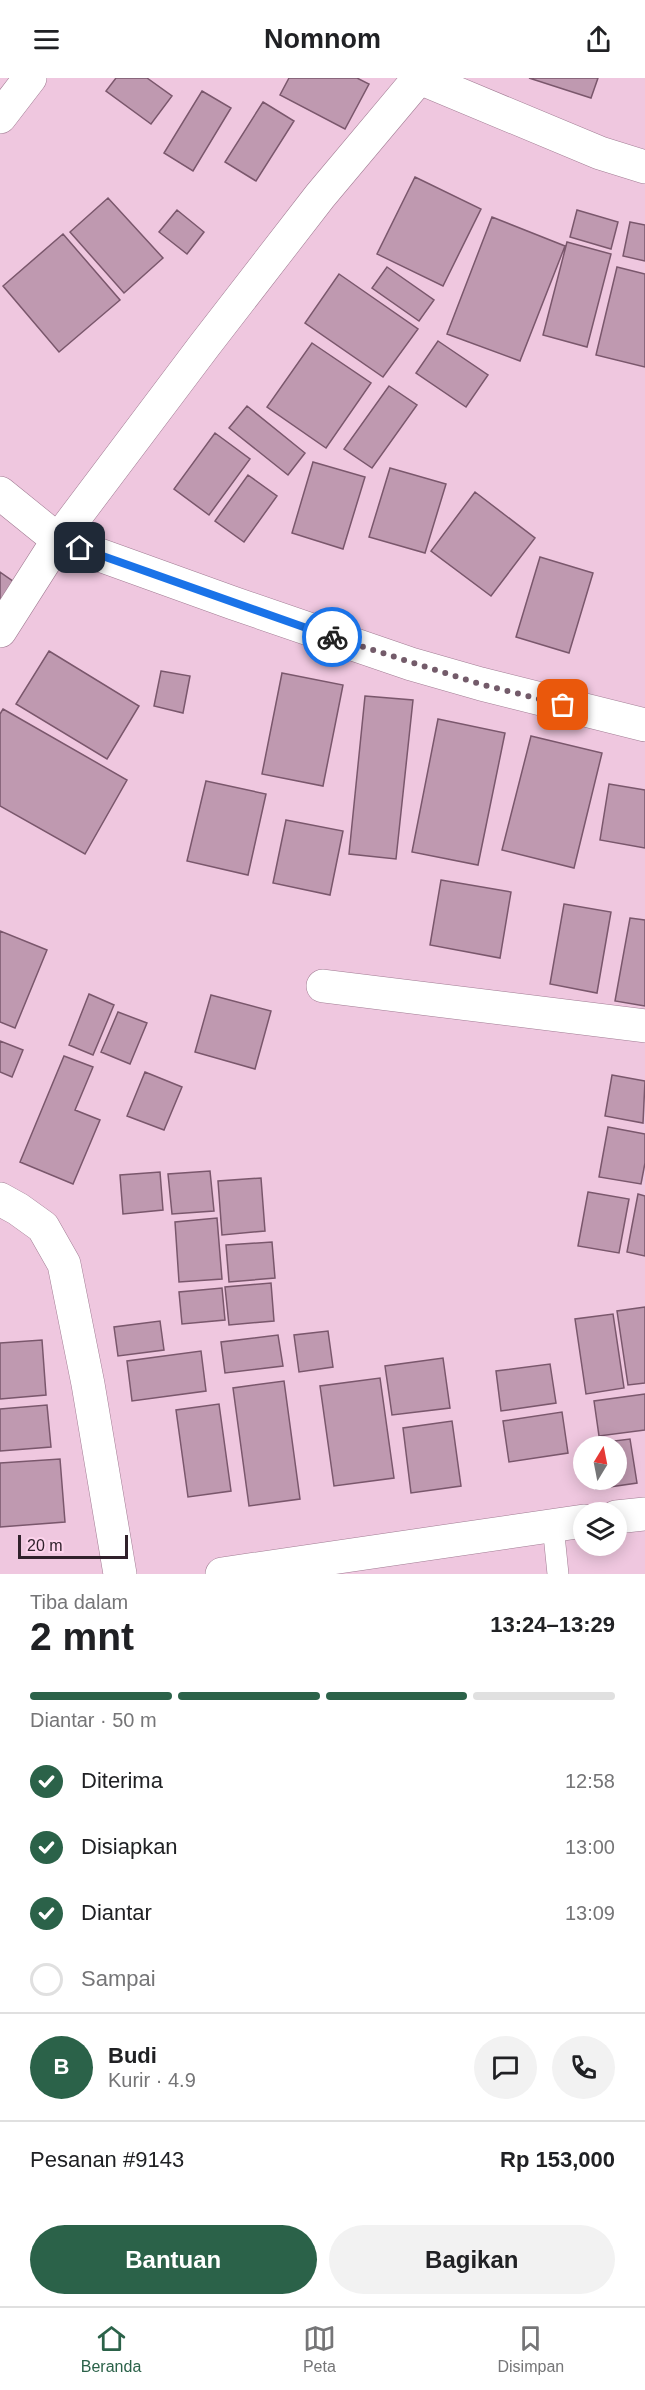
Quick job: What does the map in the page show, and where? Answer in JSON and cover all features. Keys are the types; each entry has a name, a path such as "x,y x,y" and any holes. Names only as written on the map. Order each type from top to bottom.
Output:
{"street":[{"path":"0,117 30,78"},
{"path":"0,631 58,540 320,196 419,78 600,153 645,167"},
{"path":"0,493 58,540 233,603 411,664 480,684 645,725"},
{"path":"323,986 645,1026"},
{"path":"0,1200 18,1209 43,1227 64,1264 88,1384 120,1574"},
{"path":"627,1516 645,1514"},
{"path":"222,1574 568,1523"}],"lane":[{"path":"558,1574 568,1523"}],"building":[{"path":"116,78 147,78 172,96 151,124 106,91"},
{"path":"289,78 357,78 369,84 345,129 280,95"},
{"path":"529,78 598,78 591,98"},
{"path":"202,91 231,108 193,171 164,153"},
{"path":"263,102 294,121 256,181 225,162"},
{"path":"415,177 481,209 443,286 377,254"},
{"path":"108,198 163,258 124,293 70,232"},
{"path":"177,210 204,232 187,254 159,232"},
{"path":"577,210 618,222 611,249 570,237"},
{"path":"492,217 565,246 520,361 447,334"},
{"path":"630,222 645,225 645,261 623,256"},
{"path":"63,234 120,300 59,352 3,286"},
{"path":"567,242 611,254 587,347 543,335"},
{"path":"387,267 434,300 419,321 372,288"},
{"path":"617,267 645,274 645,367 596,355"},
{"path":"339,274 418,329 383,377 305,323"},
{"path":"438,341 488,375 466,407 416,373"},
{"path":"312,343 371,383 326,448 267,407"},
{"path":"389,386 417,405 372,468 344,449"},
{"path":"247,406 305,453 288,475 229,428"},
{"path":"215,433 250,459 209,515 174,489"},
{"path":"313,462 365,477 343,549 292,533"},
{"path":"390,468 446,484 425,553 369,537"},
{"path":"248,475 277,496 244,542 215,521"},
{"path":"475,492 535,538 491,596 431,551"},
{"path":"540,557 593,573 569,653 516,637"},
{"path":"0,572 17,584 0,610"},
{"path":"49,651 139,706 107,759 16,704"},
{"path":"161,671 190,676 183,713 154,706"},
{"path":"282,673 343,685 323,786 262,774"},
{"path":"365,696 413,700 396,859 349,854"},
{"path":"3,709 127,780 85,854 0,806 0,714"},
{"path":"438,719 505,733 478,865 412,852"},
{"path":"531,736 602,753 574,868 502,850"},
{"path":"206,781 266,794 248,875 187,861"},
{"path":"609,784 645,790 645,848 600,840"},
{"path":"286,820 343,831 330,895 273,883"},
{"path":"441,880 511,892 500,958 430,945"},
{"path":"564,904 611,912 597,993 550,984"},
{"path":"630,918 645,920 645,1006 615,1001"},
{"path":"0,931 47,950 15,1028 0,1022"},
{"path":"89,994 114,1005 93,1055 69,1045"},
{"path":"211,995 271,1011 255,1069 195,1052"},
{"path":"118,1012 147,1023 130,1064 101,1052"},
{"path":"0,1041 23,1050 12,1077 0,1072"},
{"path":"64,1056 93,1067 75,1110 100,1120 73,1184 20,1162"},
{"path":"145,1072 182,1087 164,1130 127,1116"},
{"path":"612,1075 645,1081 643,1123 605,1116"},
{"path":"608,1127 645,1134 645,1163 641,1184 599,1177"},
{"path":"210,1171 214,1211 172,1214 168,1174"},
{"path":"160,1172 163,1210 123,1214 120,1175"},
{"path":"261,1178 265,1231 222,1235 218,1181"},
{"path":"588,1192 629,1199 619,1253 578,1246"},
{"path":"638,1194 645,1196 645,1256 627,1252"},
{"path":"217,1218 222,1279 179,1282 175,1222"},
{"path":"272,1242 275,1278 229,1282 226,1245"},
{"path":"271,1283 274,1321 229,1325 225,1287"},
{"path":"222,1288 225,1320 182,1324 179,1292"},
{"path":"645,1307 645,1383 628,1385 617,1311"},
{"path":"613,1314 624,1388 586,1394 575,1319"},
{"path":"160,1321 164,1350 118,1356 114,1327"},
{"path":"328,1331 333,1367 299,1372 294,1335"},
{"path":"278,1335 283,1366 225,1373 221,1342"},
{"path":"42,1340 46,1395 0,1399 0,1343"},
{"path":"201,1351 206,1391 132,1401 127,1361"},
{"path":"443,1358 450,1408 392,1415 385,1366"},
{"path":"550,1364 556,1403 501,1411 496,1371"},
{"path":"380,1378 394,1478 334,1486 320,1386"},
{"path":"284,1381 300,1499 249,1506 233,1388"},
{"path":"645,1394 645,1430 599,1436 594,1401"},
{"path":"219,1404 231,1491 188,1497 176,1410"},
{"path":"47,1405 51,1447 0,1451 0,1409"},
{"path":"562,1412 568,1453 509,1462 503,1421"},
{"path":"452,1421 461,1486 411,1493 403,1428"},
{"path":"627,1439 630,1439 637,1483 627,1484"},
{"path":"60,1459 65,1522 0,1527 0,1463"}],"way so far":[{"path":"332,637 411,664 563,705"}],"route":[{"path":"80,548 332,637"}]}
